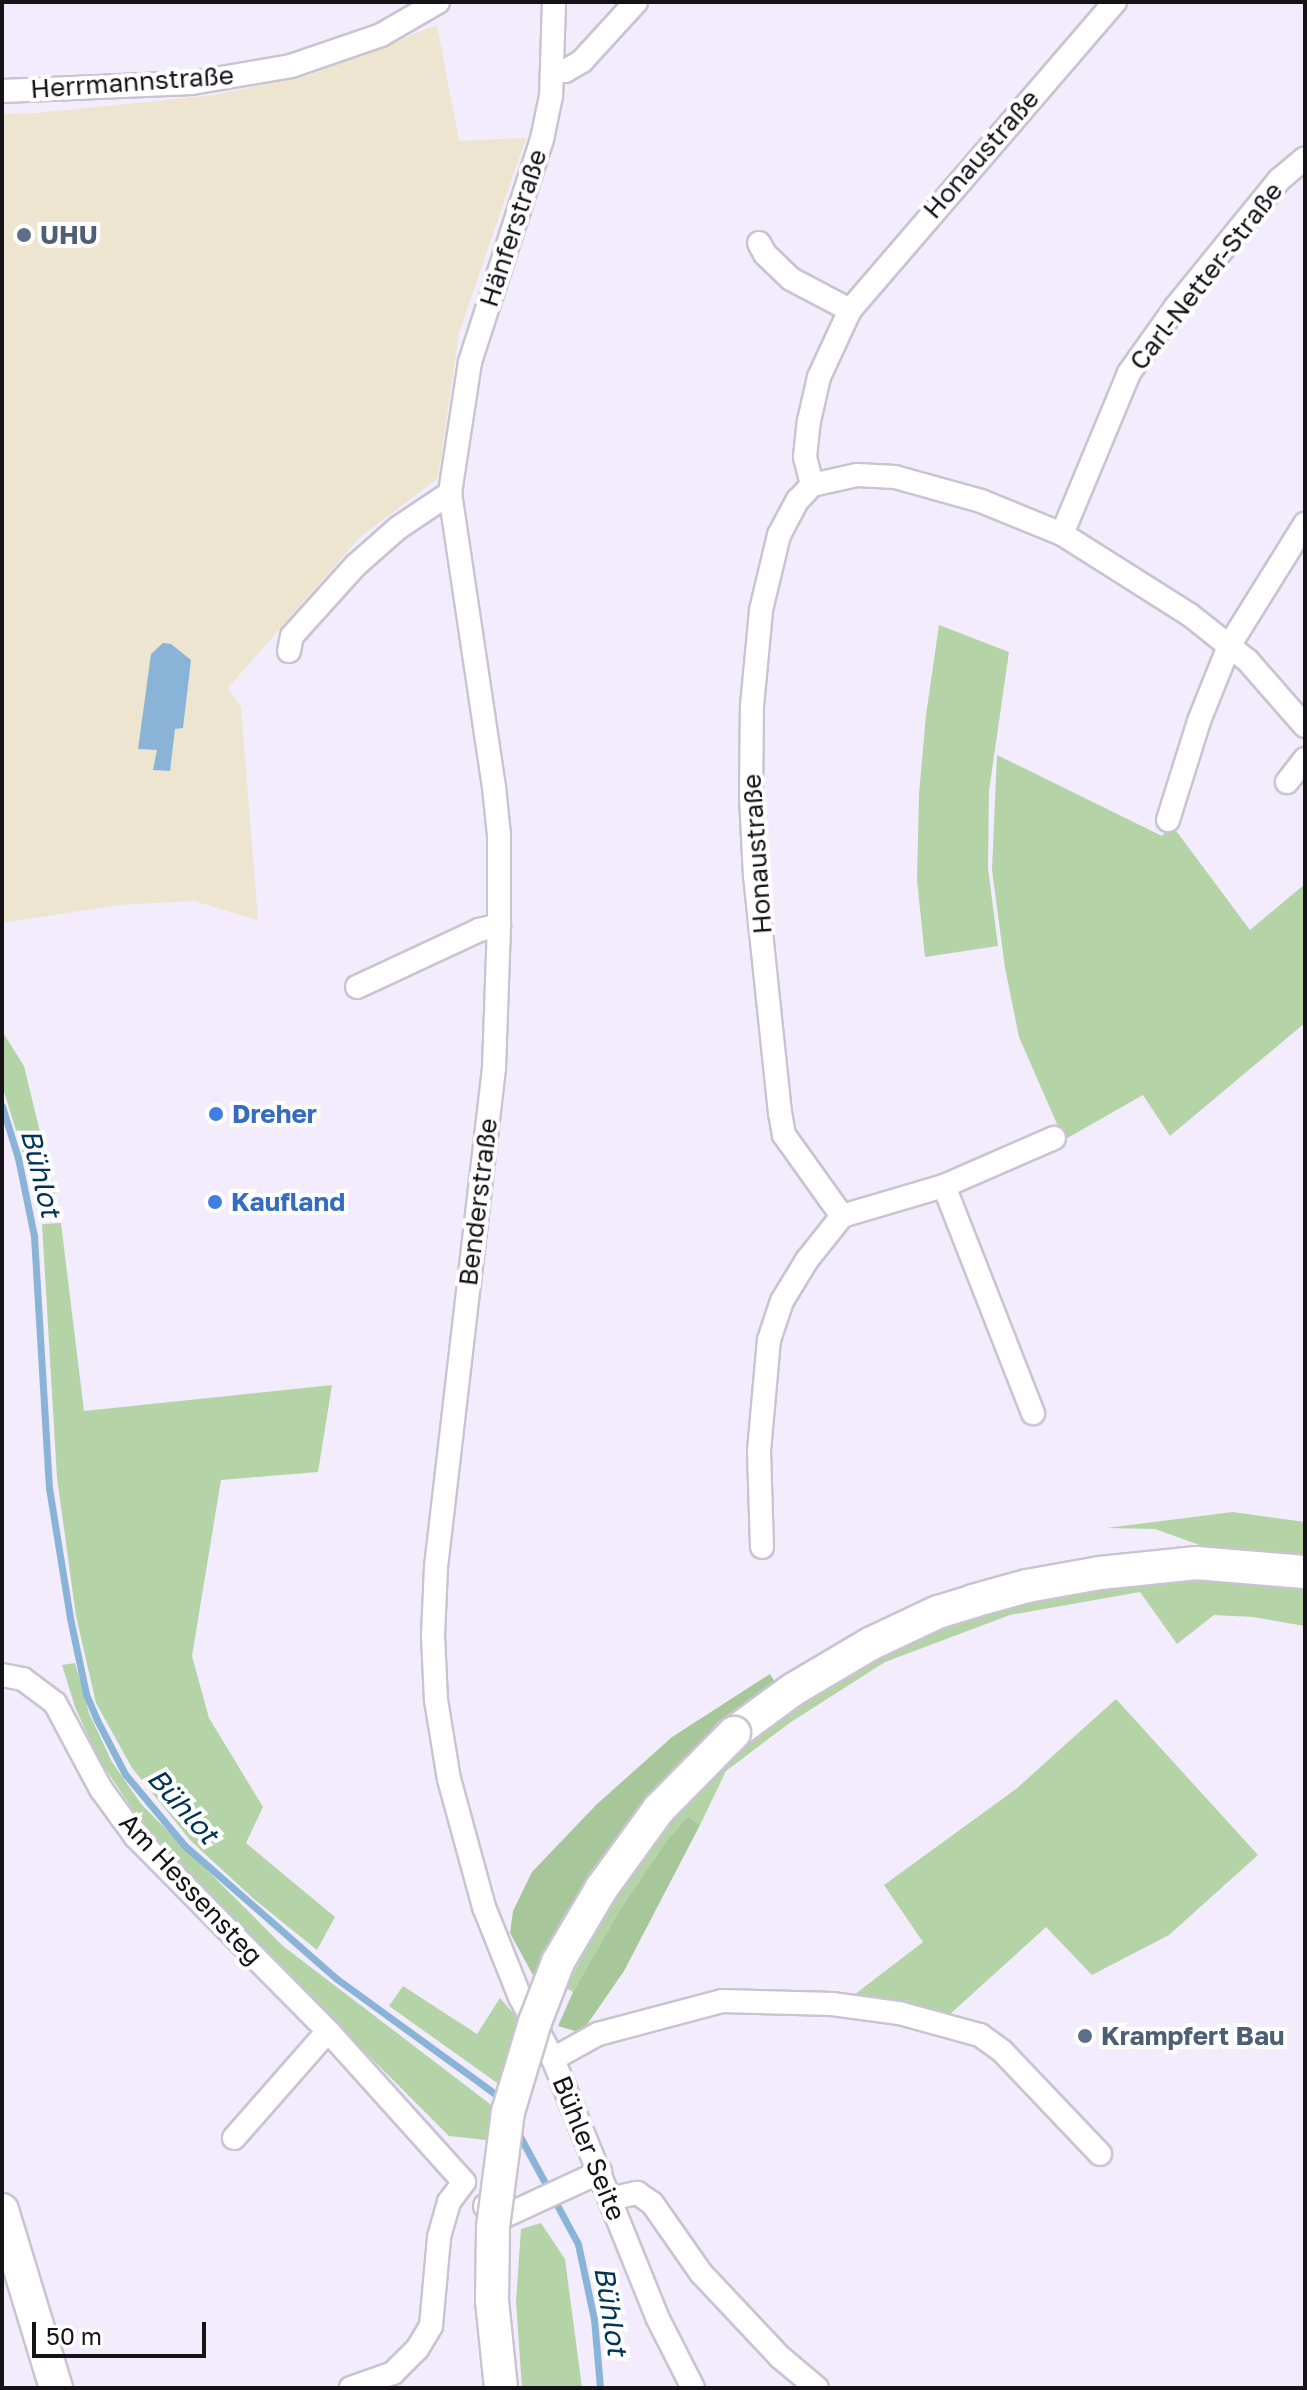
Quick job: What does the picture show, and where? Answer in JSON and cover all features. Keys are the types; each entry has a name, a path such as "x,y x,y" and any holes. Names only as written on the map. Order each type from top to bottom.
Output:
{"main road":[{"path":"501,2388 492,2301 493,2227 508,2112 535,2022 558,1962 601,1889 659,1809 734,1733 794,1689 870,1644 938,1612 1027,1586 1100,1573 1196,1563 1305,1572"},
{"path":"2,2210 56,2388"}],"street":[{"name":"Herrmannstraße","path":"2,91 192,83 291,66 381,35 438,2"},
{"name":"Hänferstraße","path":"450,493 470,362 542,139 552,72 554,2"},
{"path":"552,72 565,71 582,61 636,2"},
{"name":"Honaustraße","path":"842,1216 784,1135 780,1113 755,876 751,796 752,706 761,610 779,535 798,500 812,485 805,457 812,406 819,377 850,310 1115,2"},
{"name":"Carl-Netter-Straße","path":"1062,534 1129,373 1175,308 1279,180 1305,158"},
{"path":"759,243 765,254 791,279 850,310"},
{"path":"812,485 857,475 895,477 981,501 1062,534 1178,607 1248,661 1305,726"},
{"path":"289,651 292,636 356,565 398,528 450,493"},
{"name":"Benderstraße","path":"450,493 494,787 499,835 499,925 494,1068 447,1460 433,1635 436,1700 449,1779 484,1907"},
{"path":"1168,820 1199,721 1229,646 1305,524"},
{"path":"1287,782 1305,759"},
{"path":"357,987 479,930 499,925"},
{"path":"762,1547 759,1451 769,1340 782,1301 807,1260 842,1216 944,1186 1054,1138"},
{"path":"944,1186 1033,1413"},
{"name":"Am Hessensteg","path":"2,1675 23,1679 55,1703 101,1789 136,1837 328,2031 464,2182 449,2202 439,2238 431,2326 417,2349 393,2373 351,2388"},
{"name":"Bühler Seite","path":"484,1907 520,1997 553,2059 657,2317 693,2388"},
{"path":"553,2059 598,2034 722,2001 832,2004 899,2013 962,2028 988,2041 1002,2051 1100,2154"},
{"path":"234,2138 328,2031"},
{"path":"481,2203 505,2216 600,2172"},
{"path":"610,2199 637,2193 652,2203 711,2284 780,2357 817,2388"}],"shaded area":[{"name":"UHU","path":"437,25 459,141 526,138 459,333 438,478 359,538 228,688 241,707 258,920 194,901 118,905 2,923 2,114 214,95 309,75"}],"green space":[{"path":"939,625 1009,652 989,791 988,868 998,946 925,957 917,880 919,794"},
{"path":"997,755 1162,836 1171,824 1250,930 1305,884 1305,1023 1170,1136 1143,1095 1064,1140 1019,1037 1005,968 992,870"},
{"path":"2,1031 24,1066 55,1194 36,1196 2,1085"},
{"path":"61,1223 84,1411 332,1385 318,1472 221,1480 192,1656 209,1718 263,1807 246,1843 335,1917 317,1950 255,1900 191,1841 132,1768 96,1703 76,1616 57,1478 42,1224"},
{"path":"1233,1512 1305,1522 1305,1560 1219,1552 1155,1529 1106,1528"},
{"path":"1209,1580 1305,1588 1305,1626 1253,1617 1214,1615 1177,1644 1140,1592 1010,1615 885,1662 791,1722 726,1771 700,1825 688,1816 667,1840 619,1911 573,1992 566,1988 604,1915 681,1809 748,1741 802,1701 863,1665 947,1625 1067,1591"},
{"path":"75,1663 89,1713 112,1762 142,1805 283,1946 494,2107 486,2140 449,2136 184,1871 140,1820 98,1758 75,1707 62,1665"},
{"path":"770,1674 775,1682 718,1722 597,1868 560,1923 535,1979 510,1933 513,1911 532,1872 596,1805 672,1737"},
{"path":"1116,1699 1258,1855 1169,1935 1092,1975 1046,1927 948,2016 850,1998 923,1942 884,1885 1016,1789"},
{"path":"688,1816 700,1825 624,1971 584,2029 575,2031 558,2026 573,1992 619,1911 667,1840"},
{"path":"403,1986 477,2034 500,1998 519,2020 500,2085 389,2006"},
{"path":"541,2223 565,2259 582,2388 522,2388 516,2302 521,2229"}],"water":[{"path":"163,643 171,644 191,660 183,728 175,729 170,771 153,770 157,750 138,749 151,654"}],"waterway":[{"name":"Bühlot","path":"2,1106 18,1158 34,1236 49,1488 70,1618 86,1694 97,1720 125,1774 185,1846 337,1979 495,2094 501,2103"},
{"name":"Bühlot","path":"517,2131 578,2244 594,2319 600,2388"}],"place":[{"name":"UHU","path":"24,235"},
{"name":"Dreher","path":"216,1114"},
{"name":"Kaufland","path":"215,1202"},
{"name":"Krampfert Bau","path":"1085,2036"}]}
